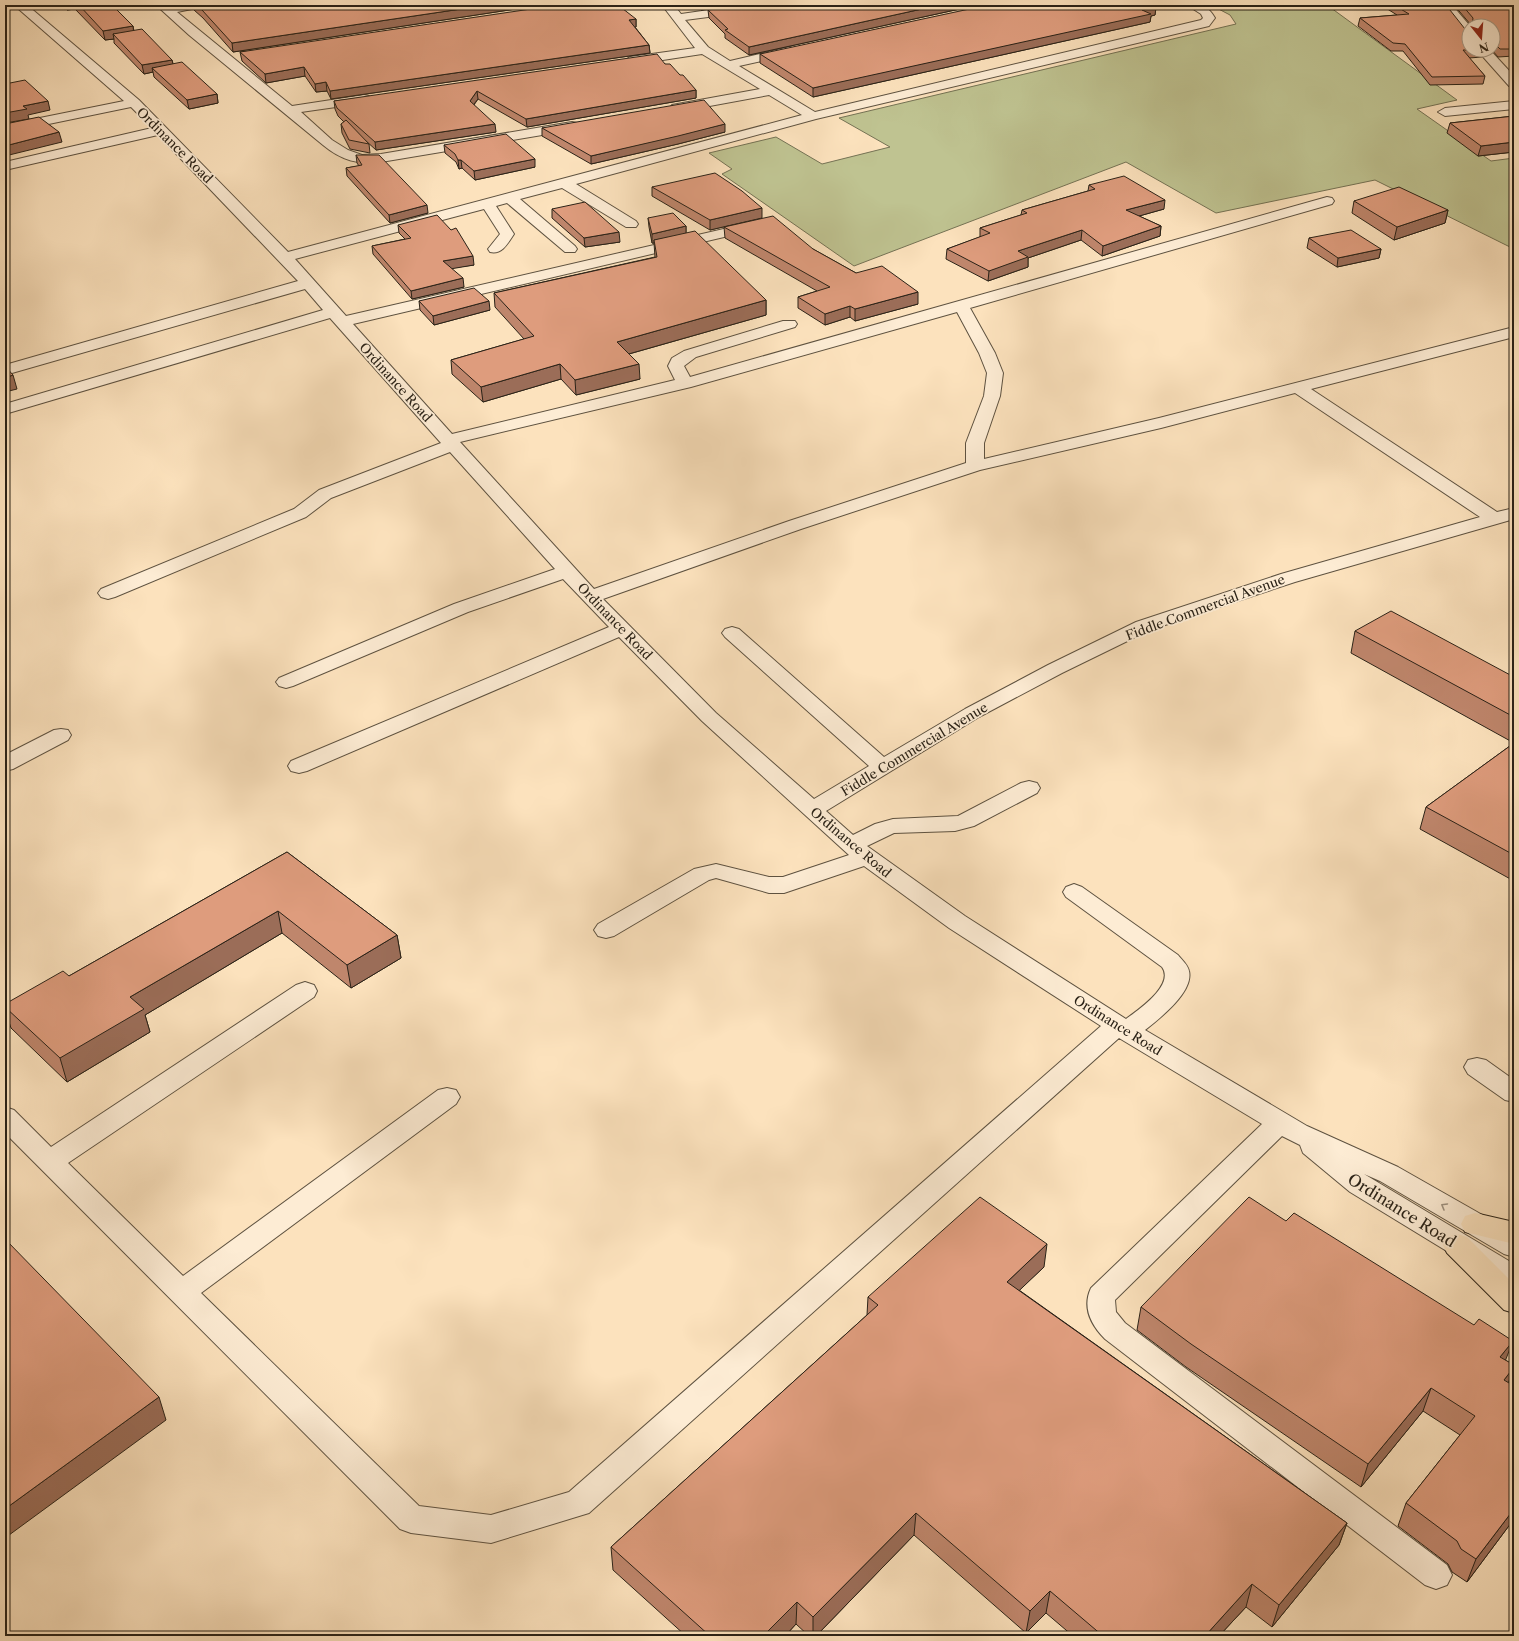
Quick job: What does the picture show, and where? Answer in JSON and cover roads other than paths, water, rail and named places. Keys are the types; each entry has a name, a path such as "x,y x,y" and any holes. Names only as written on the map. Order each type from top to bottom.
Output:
{"main road":[{"path":"1475,1224 1514,1233"},
{"path":"1457,1245 1514,1302"}],"street":[{"name":"Ordinance Road","path":"20,5 134,103 161,130 286,257 450,443 590,597 709,717 858,851 957,922 1123,1028 1289,1128 1376,1168 1514,1246"},
{"path":"164,7 198,5"},
{"path":"668,5 704,50 813,116"},
{"path":"677,18 769,5"},
{"path":"286,257 813,116 1205,23 1209,18 1206,12 1193,5"},
{"path":"1446,5 1461,23"},
{"path":"164,7 256,85 290,110 338,150 352,157 370,158 586,124"},
{"path":"728,65 798,49"},
{"path":"618,62 704,50"},
{"path":"225,58 241,55"},
{"path":"1491,58 1514,83"},
{"path":"663,111 770,91"},
{"path":"290,110 376,98"},
{"path":"5,129 134,103"},
{"path":"1445,112 1514,105"},
{"path":"5,166 161,130"},
{"path":"564,183 631,224"},
{"path":"509,197 570,249"},
{"path":"108,593 300,513 325,494 450,443 685,383 962,307 1327,201"},
{"path":"487,203 507,234 495,249"},
{"path":"5,409 338,317 765,223"},
{"path":"5,370 309,283"},
{"path":"962,307 987,353 994,373 992,396 975,443 975,466"},
{"path":"685,383 676,366 678,361 690,354 789,324"},
{"path":"590,597 795,525 975,466 1161,423 1514,332"},
{"path":"1298,388 1493,518"},
{"name":"Fiddle Commercial Avenue","path":"812,810 979,709 1055,669 1143,626 1288,578 1514,513"},
{"path":"286,682 461,608 567,571"},
{"path":"299,766 622,629"},
{"path":"732,633 883,767"},
{"path":"5,764 61,735"},
{"path":"606,930 702,874 716,871 769,885 784,885 858,851 884,829 893,826 955,824 966,821 1029,788"},
{"path":"5,1117 410,1519 491,1529 578,1503 1123,1028 1171,994 1177,978 1177,970 1170,961 1074,892"},
{"path":"50,1161 305,991"},
{"path":"1477,1067 1514,1093"},
{"path":"182,1292 447,1097"},
{"name":"Ordinance Road","path":"1289,1128 1359,1185 1514,1278"},
{"path":"1289,1128 1101,1296 1100,1306 1105,1321 1114,1331 1436,1575"}]}
